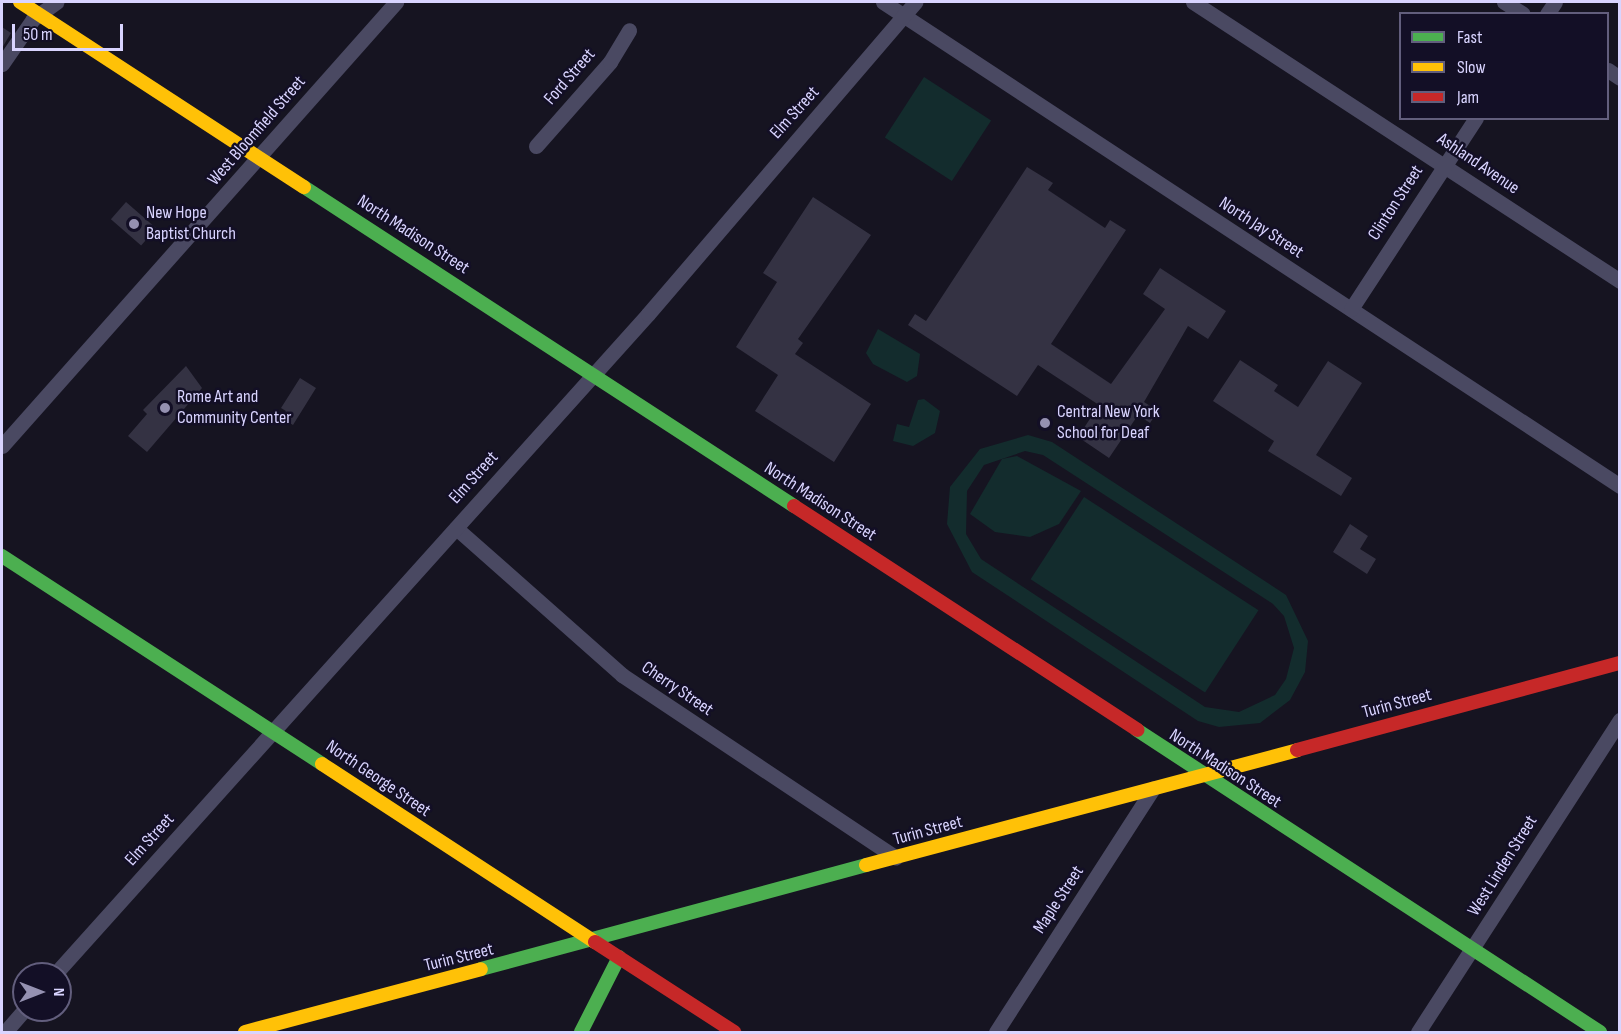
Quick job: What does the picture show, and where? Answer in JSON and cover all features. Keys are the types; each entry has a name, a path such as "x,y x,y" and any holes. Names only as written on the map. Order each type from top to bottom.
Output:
{"street":[{"name":"North Madison Street","path":"20,2 261,157 1201,775 1600,1032"},
{"path":"2,64 40,15 56,2"},
{"name":"West Bloomfield Street","path":"2,446 261,157 396,2"},
{"name":"North Jay Street","path":"883,2 1620,486"},
{"name":"Elm Street","path":"66,962 591,376 915,2"},
{"name":"Ashland Avenue","path":"1193,2 1620,281"},
{"path":"1504,2 1519,12"},
{"name":"Ford Street","path":"536,146 610,62 629,30"},
{"name":"Clinton Street","path":"1351,309 1475,120"},
{"name":"Cherry Street","path":"456,528 622,675 896,858"},
{"name":"North George Street","path":"2,556 734,1032"},
{"name":"Turin Street","path":"245,1032 595,941 1620,663"},
{"name":"West Linden Street","path":"1418,1032 1620,720"},
{"name":"Maple Street","path":"996,1032 1153,788"},
{"path":"581,1032 619,957"}],"green space":[{"path":"924,77 991,121 952,181 885,137"},
{"path":"878,329 920,354 917,376 907,382 873,364 866,353"},
{"path":"924,399 940,411 935,433 913,446 893,441 897,424 909,427 918,400"},
{"path":"1028,435 1052,442 1286,595 1308,641 1305,672 1290,700 1260,723 1219,727 1198,721 972,572 947,524 950,487 980,449","holes":["1025,451 1043,455 1273,604 1284,616 1294,648 1286,679 1275,695 1239,712 1205,707 981,559 966,534 967,491 984,465"]},
{"path":"1017,456 1081,491 1059,524 1030,537 995,532 970,514 1002,459"},
{"path":"1084,497 1258,610 1205,692 1031,579"}],"building":[{"path":"2,27 11,33 2,48"},
{"path":"1027,167 1053,183 1048,190 1105,228 1110,220 1126,230 1051,344 1111,384 1165,309 1143,294 1160,268 1226,311 1208,339 1188,326 1144,402 1158,411 1150,423 1138,415 1109,458 1078,437 1099,405 1038,365 1017,396 908,325 915,314 926,321"},
{"path":"813,197 871,235 798,339 803,343 795,354 871,404 834,462 755,411 778,375 736,347 777,282 763,273"},
{"name":"New Hope Baptist Church","path":"126,202 156,228 141,246 111,219"},
{"path":"1240,360 1278,385 1274,391 1298,407 1328,361 1362,383 1316,455 1352,478 1341,496 1268,451 1274,441 1213,401"},
{"path":"186,366 202,388 147,452 128,436 147,414 143,410"},
{"path":"300,378 316,388 293,425 282,418 286,411 281,408"},
{"path":"1350,524 1368,536 1360,549 1376,559 1367,574 1333,552"}],"traffic: fast":[{"path":"304,187 794,506"},
{"path":"2,556 322,764"},
{"path":"1137,730 1600,1032"},
{"path":"481,969 866,865"},
{"path":"581,1032 619,957"}],"traffic: slow":[{"path":"20,2 304,187"},
{"path":"866,865 1297,750"},
{"path":"322,764 595,942"},
{"path":"245,1032 481,969"}],"traffic: jam":[{"path":"794,506 1137,730"},
{"path":"1297,750 1620,663"},
{"path":"595,942 734,1032"}],"place":[{"name":"New Hope Baptist Church","path":"134,224"},
{"name":"Rome Art and Community Center","path":"165,408"},
{"name":"Central New York School for Deaf","path":"1045,423"}]}
